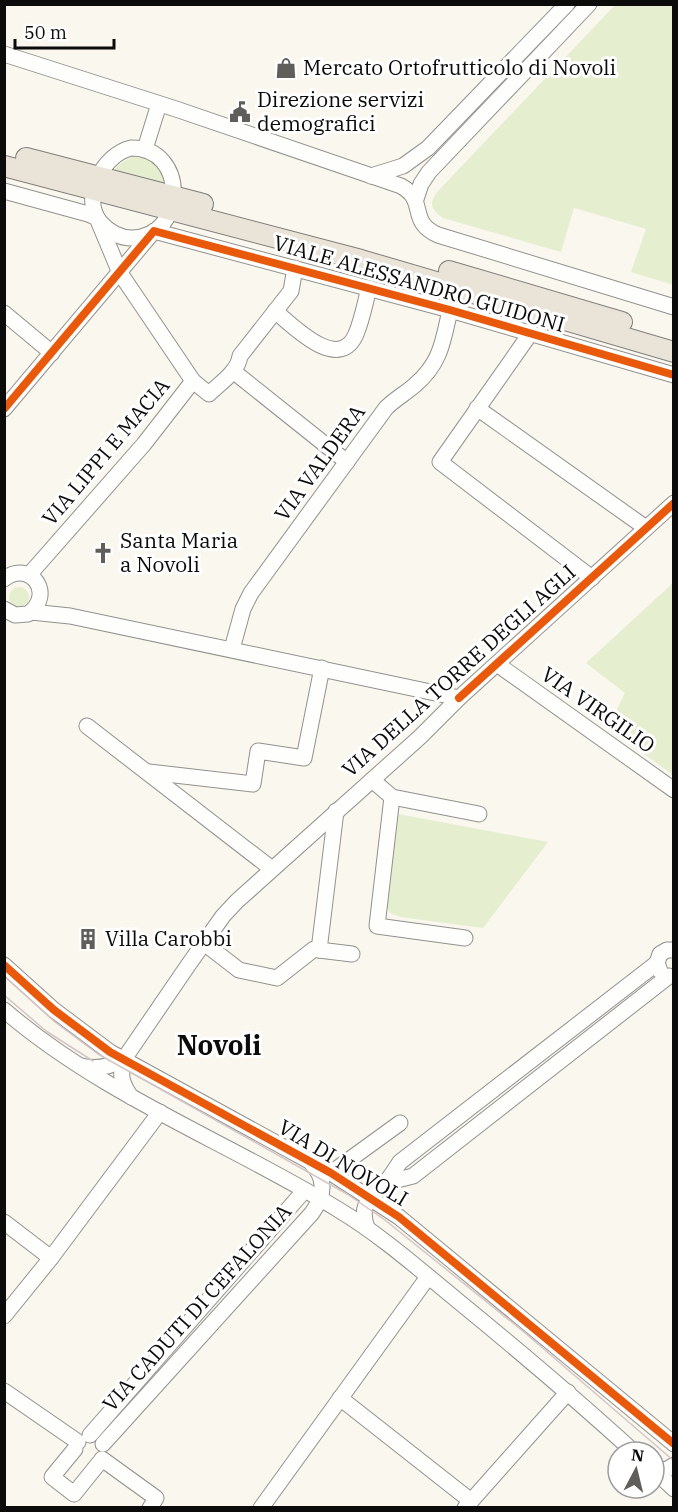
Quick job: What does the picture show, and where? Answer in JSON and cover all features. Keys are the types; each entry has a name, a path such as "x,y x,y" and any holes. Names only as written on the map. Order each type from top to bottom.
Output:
{"main road":[{"name":"VIALE ALESSANDRO GUIDONI","path":"4,152 96,184"},
{"name":"VIALE ALESSANDRO GUIDONI","path":"4,166 300,229 674,338"},
{"name":"VIALE ALESSANDRO GUIDONI","path":"172,203 674,352"}],"street":[{"path":"371,176 403,166 428,147 567,4"},
{"path":"416,199 421,184 429,172 589,4"},
{"path":"4,54 401,186 413,194 416,199 422,223 438,235 674,307"},
{"path":"145,149 159,104"},
{"path":"4,409 123,270 154,231 165,221 172,203 171,177 166,165 145,149 131,148 117,154 106,164 96,184 94,203 97,218 123,270 193,381"},
{"name":"VIALE ALESSANDRO GUIDONI","path":"6,195 87,214 97,218 109,231 128,238 139,237 154,231 450,310 674,375"},
{"name":"VIA LIPPI E MACIA","path":"29,575 144,444 193,381 209,394 233,371 240,357 291,291 295,268"},
{"path":"274,311 319,346 337,349 348,344 356,335 369,288"},
{"name":"VIA VALDERA","path":"232,649 247,600 386,408 415,385 439,357 450,310"},
{"path":"4,313 52,353"},
{"path":"530,334 440,462 592,578"},
{"path":"233,371 347,462"},
{"path":"477,408 646,528"},
{"name":"VIA DELLA TORRE DEGLI AGLI","path":"124,1059 229,909 674,503"},
{"path":"6,574 29,575 38,583 40,592 38,605 31,612 22,616 7,614"},
{"path":"40,592 70,616"},
{"path":"31,612 70,616 459,698"},
{"name":"VIA VIRGILIO","path":"497,664 674,790"},
{"path":"149,772 253,784 258,751 304,758 322,669"},
{"path":"87,726 272,869"},
{"path":"372,780 392,797 479,814"},
{"path":"392,797 377,926 465,938"},
{"path":"319,950 336,811"},
{"path":"204,943 239,970 277,978 314,949 352,954"},
{"path":"370,1197 385,1183 400,1162 657,963 660,954 674,950"},
{"path":"385,1183 413,1176 671,976 659,970 657,963"},
{"name":"VIA DI NOVOLI","path":"4,965 54,1010 98,1044 370,1197 416,1230 673,1444"},
{"name":"VIA DI NOVOLI","path":"4,1010 46,1044 131,1097 367,1228 567,1392 621,1440"},
{"path":"78,1065 95,1069 124,1059"},
{"path":"124,1059 121,1077 123,1087 131,1097"},
{"path":"4,1316 51,1258 160,1112"},
{"path":"331,1173 400,1123"},
{"name":"VIA DI NOVOLI","path":"312,1163 322,1180 323,1189 320,1200"},
{"name":"VIA CADUTI DI CEFALONIA","path":"91,1448 304,1191"},
{"name":"VIA DI NOVOLI","path":"367,1228 364,1213 370,1197"},
{"name":"VIA CADUTI DI CEFALONIA","path":"91,1448 306,1221 320,1200"},
{"path":"4,1222 51,1258"},
{"path":"261,1508 428,1276"},
{"path":"4,1391 91,1448 156,1498 150,1508"},
{"path":"340,1398 468,1504 567,1392"}],"green space":[{"path":"615,5 673,5 673,285 631,272 646,229 574,208 561,252 443,218 432,206 438,191"},
{"path":"131,157 146,158 156,164 166,187 111,173"},
{"path":"673,583 673,775 608,728 625,693 586,663"},
{"path":"19,587 26,590 29,597 26,604 19,607 12,604 9,597 12,590"},
{"path":"398,814 548,842 483,928 400,917 390,913 385,904"}],"tram line":[{"path":"4,976 55,1022 98,1054 347,1194 385,1220 524,1332 674,1461"},
{"path":"4,995 46,1031 93,1061"}],"cycle path":[{"path":"4,409 154,231 450,310 674,375"},
{"path":"459,698 674,503"},
{"path":"4,965 54,1010 110,1052 331,1173 399,1217 674,1444"}],"place":[{"name":"Mercato Ortofrutticolo di Novoli","path":"286,68"},
{"name":"Direzione servizi demografici","path":"240,112"},
{"name":"Santa Maria a Novoli","path":"103,553"},
{"name":"Villa Carobbi","path":"88,939"}],"district":[{"name":"Novoli","path":"219,1046"}]}
